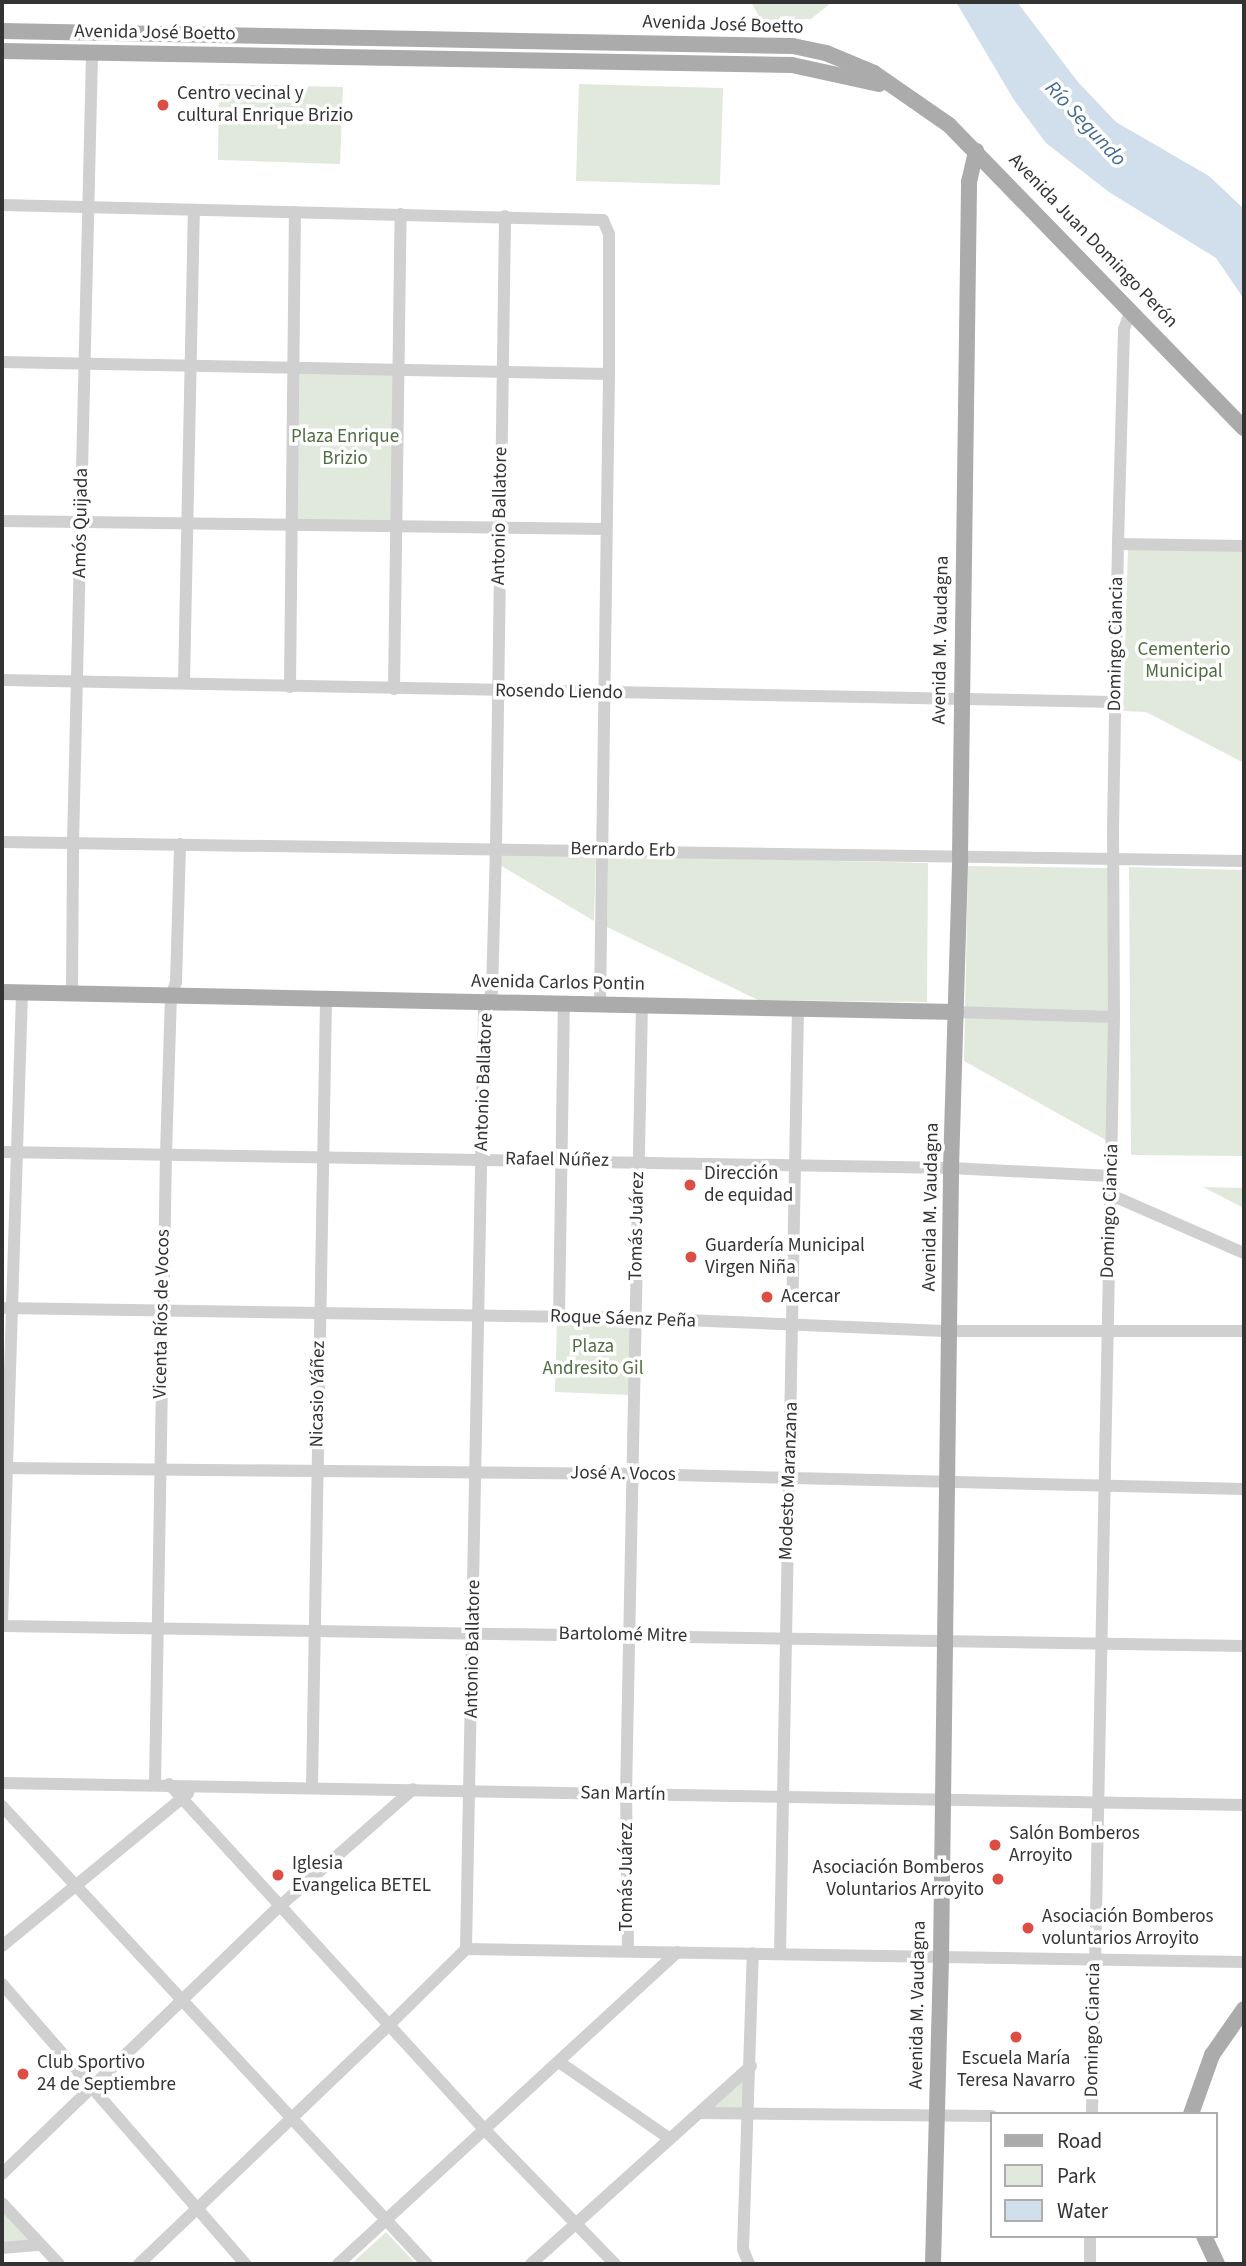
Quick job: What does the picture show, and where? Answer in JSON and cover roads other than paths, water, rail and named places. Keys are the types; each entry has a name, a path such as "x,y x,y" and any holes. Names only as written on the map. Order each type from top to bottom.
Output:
{"main road":[{"name":"Avenida José Boetto","path":"2,31 793,46 839,58 874,73 904,93"},
{"name":"Avenida José Boetto","path":"2,51 792,65 872,82 904,93"},
{"name":"Avenida Juan Domingo Perón","path":"904,93 934,113 976,151 1244,428"},
{"name":"Avenida M. Vaudagna","path":"933,2264 941,1958 946,1483 960,856 969,181 976,151"},
{"name":"Avenida Carlos Pontin","path":"2,992 956,1012"},
{"path":"1192,2112 1212,2055 1224,2034 1244,2009"},
{"path":"1206,2238 1216,2264"}],"street":[{"name":"Amós Quijada","path":"72,994 73,843 79,681 92,52"},
{"path":"2,205 603,220 609,234 600,1005"},
{"path":"184,682 194,209"},
{"path":"290,687 295,212"},
{"path":"394,689 401,214"},
{"name":"Antonio Ballatore","path":"466,1949 484,1010 492,991 496,848 505,216"},
{"name":"Domingo Ciancia","path":"1092,2112 1114,1017 1118,544 1124,329 1131,310"},
{"path":"2,362 608,374"},
{"path":"2,521 606,529"},
{"path":"1118,544 1244,546"},
{"name":"Rosendo Liendo","path":"2,680 1115,702"},
{"name":"Bernardo Erb","path":"2,842 602,849 1244,861"},
{"name":"Vicenta Ríos de Vocos","path":"155,1784 166,1154 172,997 176,982 180,844"},
{"path":"2,1624 7,1308 17,1152 22,992"},
{"name":"Nicasio Yáñez","path":"312,1787 326,1000"},
{"path":"559,1317 564,1005"},
{"name":"Tomás Juárez","path":"628,1950 626,1794 642,1005"},
{"name":"Modesto Maranzana","path":"780,1954 784,1639 797,1165 797,1009"},
{"name":"Avenida Carlos Pontin","path":"956,1012 1114,1017"},
{"name":"Rafael Núñez","path":"2,1152 951,1168 1111,1176"},
{"path":"1111,1195 1244,1253"},
{"name":"Roque Sáenz Peña","path":"7,1308 636,1318 950,1331 1244,1331"},
{"name":"José A. Vocos","path":"4,1468 634,1474 1244,1489"},
{"name":"Bartolomé Mitre","path":"2,1624 1100,1646 1244,1646"},
{"name":"San Martín","path":"2,1783 1244,1805"},
{"path":"169,1784 485,2130 615,2264"},
{"path":"2,1946 8,1936 77,1885 199,1785"},
{"path":"2,2174 91,2085 184,2000 280,1906 413,1789"},
{"path":"2,1806 427,2264"},
{"path":"139,2264 466,1949 1244,1962"},
{"path":"338,2264 677,1952"},
{"path":"744,2263 753,1953"},
{"path":"2,1984 245,2264"},
{"path":"559,2063 670,2139"},
{"path":"531,2264 751,2066"},
{"path":"699,2113 990,2116"},
{"path":"2,2203 59,2264"},
{"path":"1090,2238 1090,2264"},
{"path":"2,2248 40,2245"}],"water":[{"name":"Río Segundo","path":"956,2 1017,2 1078,82 1116,122 1209,176 1244,209 1244,299 1216,258 1109,192 1046,143 1014,100"}],"place":[{"name":"Centro vecinal y cultural Enrique Brizio","path":"163,105"},
{"name":"Dirección de equidad","path":"690,1185"},
{"name":"Guardería Municipal Virgen Niña","path":"691,1257"},
{"name":"Acercar","path":"767,1297"},
{"name":"Salón Bomberos Arroyito","path":"995,1845"},
{"name":"Iglesia Evangelica BETEL","path":"278,1875"},
{"name":"Asociación Bomberos Voluntarios Arroyito","path":"998,1879"},
{"name":"Asociación Bomberos voluntarios Arroyito","path":"1028,1928"},
{"name":"Escuela María Teresa Navarro","path":"1016,2037"},
{"name":"Club Sportivo 24 de Septiembre","path":"23,2074"}],"park label":[{"name":"Plaza Enrique Brizio","path":"345,448"},
{"name":"Cementerio Municipal","path":"1184,661"},
{"name":"Plaza Andresito Gil","path":"593,1358"}]}
